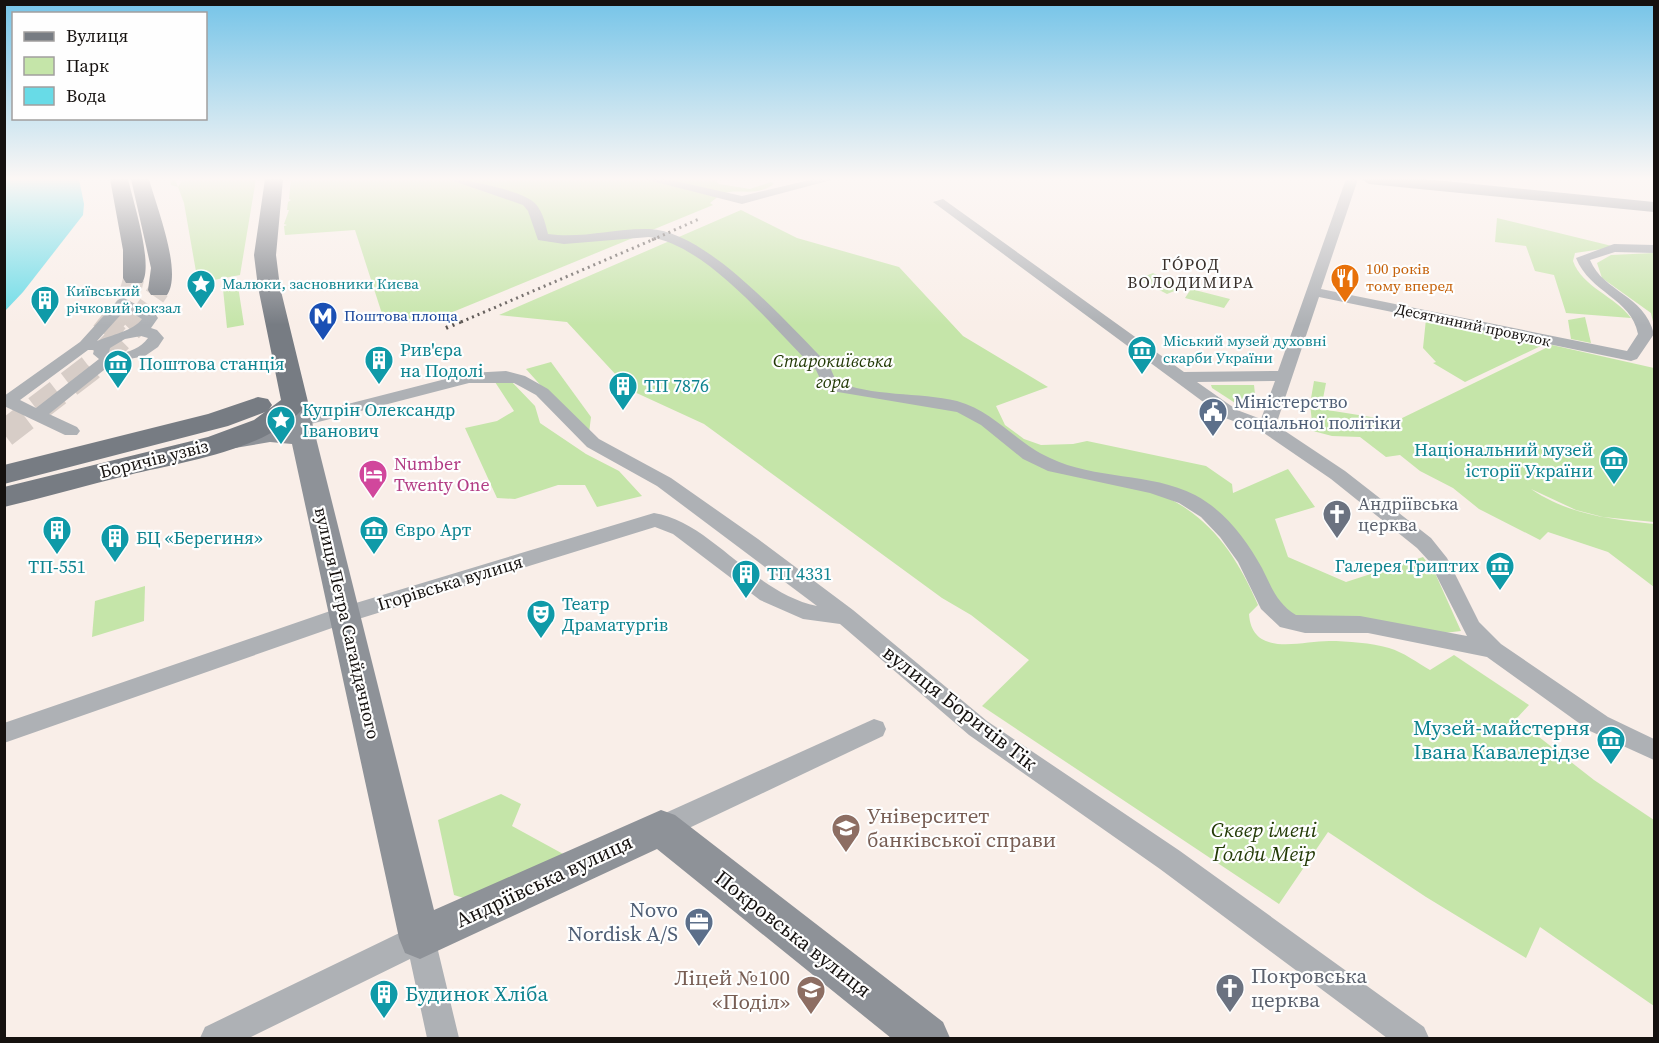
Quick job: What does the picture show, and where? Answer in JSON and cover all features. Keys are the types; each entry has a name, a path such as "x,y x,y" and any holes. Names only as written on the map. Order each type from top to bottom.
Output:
{"main road":[{"path":"129,228 134,250 134,278"},
{"path":"152,228 162,268 159,290"},
{"name":"вулиця Петра Сагайдачного","path":"267,228 265,255 267,273 297,411"},
{"path":"4,480 30,478 249,420 279,404 297,411"},
{"path":"4,475 218,420 258,406 297,411"},
{"name":"Боричів узвіз","path":"4,497 224,442 284,414 297,411"}],"street":[{"path":"540,228 543,237 564,240 649,232 663,235 714,261 823,368 830,384 841,390 916,398 961,408 986,419 1040,461 1052,466 1086,477 1162,490 1203,508 1247,561 1279,616 1288,621 1303,624 1362,624 1493,650"},
{"path":"974,228 1231,414 1267,427 1338,475 1424,543 1437,558 1471,627 1493,650 1599,724 1654,750"},
{"path":"1267,427 1336,228"},
{"name":"Десятинний провулок","path":"1314,292 1631,356 1646,334 1642,318 1594,279 1583,258 1614,248 1654,249"},
{"path":"71,431 8,401 99,350 124,302 151,318 141,332"},
{"path":"39,414 99,350 114,338 141,332 155,335 155,342 137,353 99,350"},
{"name":"Боричів узвіз","path":"297,411 479,376 506,376 519,379 542,392"},
{"path":"1179,377 1284,376"},
{"name":"вулиця Боричів Тік","path":"542,392 592,443 664,482 752,544 845,616 978,728 1170,860 1413,1038"},
{"name":"вулиця Петра Сагайдачного","path":"297,411 443,1038"},
{"name":"Ігорівська вулиця","path":"4,733 344,615 654,520 676,525 783,606 816,615 845,616"},
{"name":"Андріївська вулиця","path":"216,1038 420,938 874,729"},
{"name":"Покровська вулиця","path":"661,828 927,1038"}],"green space":[{"path":"188,228 248,228 240,275 198,283"},
{"path":"284,228 658,228 426,323 384,320 355,230 285,235"},
{"name":"Старокиївська гора","path":"700,228 776,228 797,238 899,267 963,336 1048,387 996,406 1005,425 1024,439 1041,445 1087,441 1206,466 1232,484 1233,493 1288,469 1315,507 1275,519 1288,557 1346,582 1423,557 1435,573 1461,631 1427,635 1294,616 1282,608 1213,512 1168,498 1199,518 1233,557 1258,605 1249,614 1252,628 1259,637 1268,642 1280,644 1329,641 1375,645 1400,652 1430,670 1454,655 1529,705 1516,719 1594,780 1654,820 1654,1006 1540,927 1526,958 1426,897 1328,832 1279,904 982,706 1029,660 971,615 942,598 704,424 630,390 567,322 499,315"},
{"path":"1496,228 1537,228 1616,247 1575,253 1573,261 1577,270 1591,285 1616,303 1631,318 1566,313 1554,275 1535,271 1526,246 1495,242"},
{"path":"1654,253 1654,326 1651,313 1602,278 1597,263 1611,255"},
{"path":"1153,273 1182,288 1167,294 1138,279"},
{"path":"238,286 244,325 227,328 223,289"},
{"path":"1191,289 1230,299 1224,308 1185,298"},
{"path":"1585,317 1591,343 1571,339 1568,320"},
{"path":"1426,319 1545,344 1465,382 1433,363 1436,362 1423,348"},
{"path":"1552,345 1654,368 1654,522 1603,517 1576,510 1531,489 1545,498 1575,510 1606,518 1654,524 1654,587 1608,552 1548,532 1540,540 1479,509 1453,488 1420,471 1400,455 1386,457 1360,437 1332,436 1313,431 1310,404 1314,381 1326,383 1321,409 1396,421"},
{"path":"551,362 591,417 589,433 552,398 526,369"},
{"path":"510,380 535,406 540,423 586,454 619,471 642,496 597,507 585,485 558,485 515,499 497,498 465,428 497,421 514,411 495,382"},
{"path":"1211,385 1254,385 1255,394 1246,410 1212,388"},
{"path":"145,586 144,621 92,637 95,601"},
{"path":"501,794 521,804 512,826 565,855 467,899 454,895 438,820"}],"water":[{"path":"5,228 73,228 23,292 5,311"}],"tunnel":[{"path":"114,322 126,306 134,278"},
{"path":"137,322 159,290"},
{"path":"104,334 115,320"},
{"path":"4,434 90,368 138,320"}],"railway":[{"path":"652,240 680,228"},
{"path":"461,322 659,237"},
{"path":"446,328 464,320"}],"place":[{"name":"100 років тому вперед","path":"1345,304"},
{"name":"Малюки, засновники Києва","path":"201,310"},
{"name":"Київський річковий вокзал","path":"45,326"},
{"name":"Поштова площа","path":"323,342"},
{"name":"Міський музей духовні скарби України","path":"1142,376"},
{"name":"Рив'єра на Подолі","path":"379,386"},
{"name":"Поштова станція","path":"118,390"},
{"name":"ТП 7876","path":"623,412"},
{"name":"Міністерство соціальної політіки","path":"1213,438"},
{"name":"Купрін Олександр Іванович","path":"281,446"},
{"name":"Національний музей історії України","path":"1614,486"},
{"name":"Number Twenty One","path":"373,500"},
{"name":"Андріївська церква","path":"1337,540"},
{"name":"ТП-551","path":"57,556"},
{"name":"Євро Арт","path":"374,556"},
{"name":"БЦ «Берегиня»","path":"115,564"},
{"name":"Галерея Триптих","path":"1500,592"},
{"name":"ТП 4331","path":"746,600"},
{"name":"Театр Драматургів","path":"541,640"},
{"name":"Музей-майстерня Івана Кавалерідзе","path":"1611,766"},
{"name":"Університет банківської справи","path":"846,854"},
{"name":"Novo Nordisk A/S","path":"699,948"},
{"name":"Покровська церква","path":"1230,1014"},
{"name":"Ліцей №100 «Поділ»","path":"811,1016"},
{"name":"Будинок Хліба","path":"384,1020"}],"district":[{"name":"ГО́РОД ВОЛОДИМИРА","path":"1191,273"}],"park label":[{"name":"Сквер імені Ґолди Меїр","path":"1264,842"}]}
